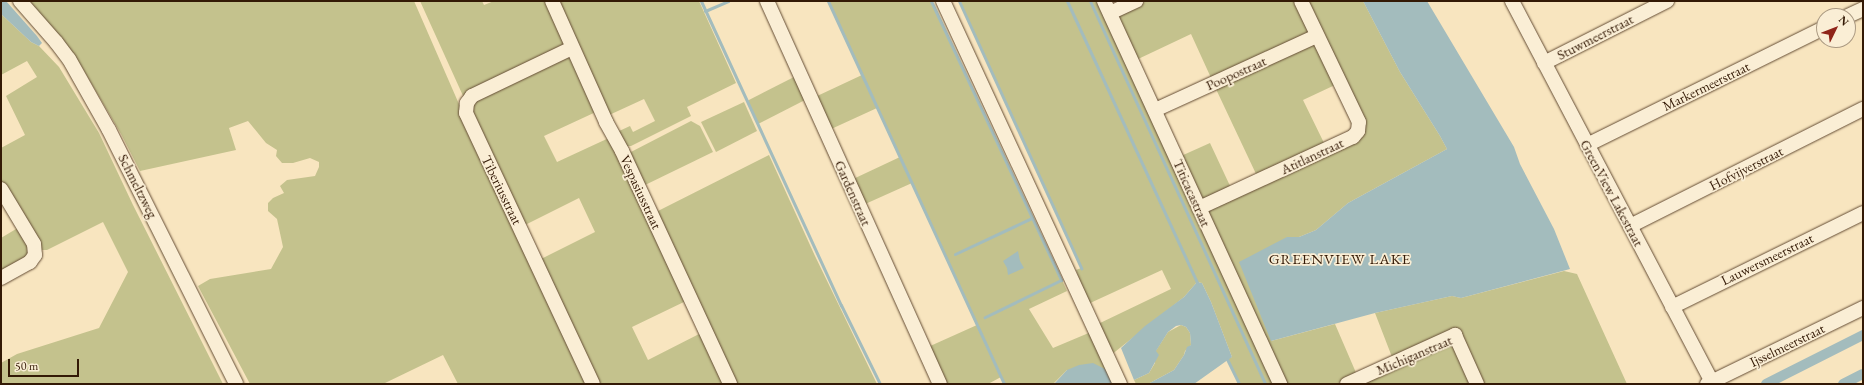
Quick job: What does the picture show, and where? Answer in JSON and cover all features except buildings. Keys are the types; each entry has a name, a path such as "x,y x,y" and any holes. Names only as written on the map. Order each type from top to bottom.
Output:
{"street":[{"name":"Schmeltzweg","path":"20,1 69,59 106,123 236,384"},
{"name":"Vespasiusstraat","path":"552,1 572,48 730,384"},
{"name":"Gardenstraat","path":"767,1 940,384"},
{"path":"942,1 1120,384"},
{"path":"1107,7 1136,1"},
{"name":"Atitlanstraat","path":"1199,208 1353,137 1358,131 1359,122 1301,1"},
{"name":"GreenView Lakestraat","path":"1512,1 1711,383"},
{"name":"Stuwmeerstraat","path":"1544,63 1667,1"},
{"name":"Titicacastraat","path":"1107,7 1280,384"},
{"name":"Markermeerstraat","path":"1587,145 1816,32"},
{"name":"Poopostraat","path":"1155,110 1317,36"},
{"name":"Tiberiusstraat","path":"572,48 472,96 467,103 466,113 593,384"},
{"name":"Hofvijverstraat","path":"1630,226 1863,110"},
{"path":"1,189 34,244 35,255 30,262 1,278"},
{"name":"Lauwersmeerstraat","path":"1672,306 1863,213"},
{"name":"Ijsselmeerstraat","path":"1711,383 1863,308"},
{"name":"Michiganstraat","path":"1347,384 1455,335 1477,384"}],"shaded area":[{"path":"26,1 414,1 469,127 589,384 458,384 443,355 383,384 250,384 198,286 210,279 271,269 283,247 277,219 268,211 268,203 273,198 284,193 280,186 287,180 315,176 319,167 319,162 310,158 293,163 282,163 276,156 277,150 266,143 248,121 229,128 236,150 140,171 121,134 80,64 59,35"},
{"path":"420,1 482,1 484,5 494,1 550,1 568,46 464,98"},
{"path":"557,1 699,1 736,83 687,107 691,116 631,146 626,146 617,132 630,126 633,132 655,121 644,99 607,116"},
{"path":"828,1 931,1 1067,291 1029,309 1053,348 1091,332 1111,379 1067,370 1053,384 1005,384 1001,377 988,384 945,384 928,347 977,325 912,183 863,205 851,180 900,157 877,108 829,130 815,97 862,75"},
{"path":"959,1 1099,1 1274,384 1239,384 1227,359 1232,357 1211,302 1202,283 1197,282 1184,297 1111,355 1098,324 1171,289 1162,270 1088,304 1076,270 1081,268"},
{"path":"1147,1 1298,1 1310,34 1212,80 1191,34 1136,60 1118,20 1119,16 1123,12"},
{"path":"1307,1 1363,1 1400,72 1447,149 1348,203 1316,230 1299,237 1287,237 1271,341 1335,324 1357,375 1336,384 1284,384 1207,211 1358,139"},
{"path":"1,14 31,42 39,46 59,67 99,133 133,205 223,384 1,384 1,363 17,354 99,328 128,272 103,222 47,250 38,250 1,184 1,148 25,135 6,96 37,77 27,61 1,75"},
{"path":"1315,44 1335,85 1303,100 1325,145 1257,176 1215,87"},
{"path":"568,55 598,111 544,136 557,162 611,137 688,300 632,327 648,360 703,332 727,384 597,384 539,260 595,232 579,198 523,226 470,115 471,102"},
{"path":"794,77 805,100 758,124 747,101"},
{"path":"744,102 757,131 716,152 701,122"},
{"path":"691,121 700,126 713,152 643,186 629,153"},
{"path":"1210,143 1231,188 1209,198 1202,199 1181,156"},
{"path":"769,155 815,256 877,384 734,384 654,213"},
{"path":"21,226 31,255 1,275 1,238"},
{"path":"1564,271 1577,274 1627,384 1482,384 1457,330 1392,357 1375,313 1452,296 1461,298"},
{"path":"1181,325 1186,327 1190,333 1191,345 1185,351 1174,370 1148,384 1136,384 1134,380 1149,373 1155,363 1155,352 1168,332"},
{"path":"1450,343 1455,346 1472,384 1356,384"}],"water":[{"path":"1,1 6,1 37,36 42,43 39,46 31,42 1,14"},
{"path":"1363,1 1427,1 1514,147 1520,164 1554,229 1570,269 1461,298 1452,296 1375,313 1271,341 1239,262 1287,237 1299,237 1316,230 1348,203 1447,149 1400,72"},
{"path":"1018,251 1020,261 1024,268 1008,275 1007,268 1003,261"},
{"path":"1197,282 1202,283 1211,302 1232,357 1194,384 1148,384 1174,370 1184,355 1187,347 1191,345 1190,333 1186,327 1181,325 1176,326 1168,332 1156,351 1159,355 1149,373 1134,380 1121,348 1145,326 1184,297"},
{"path":"1093,363 1105,369 1113,384 1054,384 1067,370 1079,365"}],"waterway":[{"path":"701,1 841,305 880,384"},
{"path":"705,11 728,1"},
{"path":"828,1 1004,384"},
{"path":"931,1 1061,280 985,317"},
{"path":"959,1 1081,268"},
{"path":"1067,1 1197,282"},
{"path":"1090,1 1265,384"},
{"path":"955,254 1032,218"},
{"path":"1766,384 1863,335"},
{"path":"1227,359 1239,384"},
{"path":"1843,384 1863,374"}],"district":[{"name":"GREENVIEW LAKE","path":"1340,259"}]}
